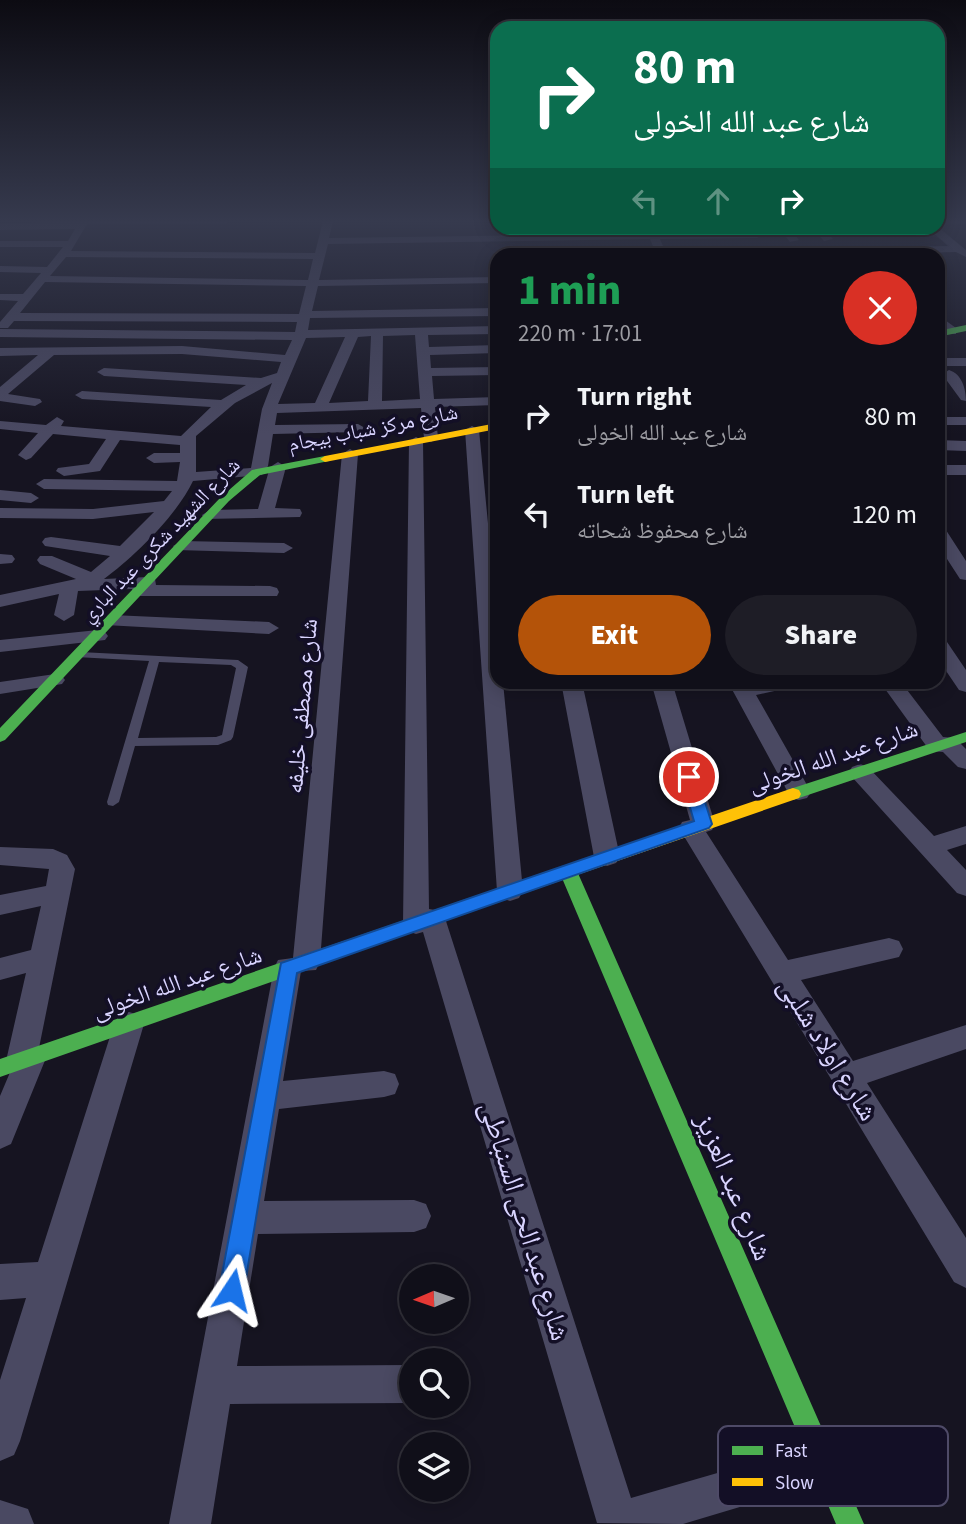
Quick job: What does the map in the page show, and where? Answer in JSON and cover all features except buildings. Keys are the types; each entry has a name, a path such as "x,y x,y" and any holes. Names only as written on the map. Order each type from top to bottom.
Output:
{"street":[{"path":"32,292 29,300 8,315 0,331 300,335 490,330"},
{"path":"183,292 191,296 490,312"},
{"path":"230,292 308,301"},
{"name":"شارع الشهيد شكرى عبد الباري","path":"3,731 105,629 210,515 256,472 262,461 269,409 279,376 300,335 310,292"},
{"path":"8,315 177,318 388,292"},
{"path":"166,334 191,296"},
{"path":"0,297 29,300"},
{"name":"شارع عبد الحى السنباطى","path":"421,331 426,404 423,440 424,921 619,1523"},
{"path":"375,405 377,332"},
{"path":"25,352 39,333"},
{"path":"320,407 353,333"},
{"path":"0,395 46,356 125,349 181,350 288,359"},
{"path":"125,349 78,400 224,404"},
{"path":"422,351 490,349"},
{"path":"0,352 25,352 70,361"},
{"path":"945,362 966,362"},
{"path":"424,372 490,371"},
{"path":"104,372 261,382"},
{"path":"949,374 964,391"},
{"path":"0,601 92,579 169,505 186,482 187,449 194,430 224,404 261,382 279,376"},
{"path":"0,395 35,402"},
{"path":"269,409 490,401"},
{"path":"355,406 358,428 356,453"},
{"path":"945,421 966,421"},
{"path":"150,438 167,422"},
{"path":"1,426 53,424 110,430 187,449"},
{"path":"26,455 53,424"},
{"name":"شارع مركز شباب بيجام","path":"256,472 490,427"},
{"path":"265,430 358,428"},
{"path":"64,471 94,468 110,430"},
{"path":"472,430 490,648"},
{"path":"945,445 966,446"},
{"path":"154,458 187,449"},
{"name":"شارع مصطفى خليفه","path":"297,965 356,453"},
{"path":"265,514 278,467"},
{"path":"945,471 963,475"},
{"path":"44,484 186,482 256,472"},
{"path":"3,486 31,498"},
{"path":"0,513 93,514 169,505"},
{"path":"210,515 294,513"},
{"path":"108,525 145,529"},
{"path":"945,534 966,536"},
{"path":"945,541 965,572"},
{"path":"182,546 284,548"},
{"path":"92,579 49,551 123,552"},
{"path":"70,586 145,586 270,592"},
{"path":"64,615 70,586"},
{"path":"0,646 105,629 269,628"},
{"path":"945,654 966,686"},
{"path":"0,688 55,680"},
{"path":"493,689 510,891"},
{"path":"573,689 607,858"},
{"name":"شارع اولاد شلبى","path":"663,689 697,826 781,973 961,1251"},
{"path":"741,689 799,792"},
{"path":"897,689 950,742 966,762"},
{"name":"شارع عبد الله الخولى","path":"17,1062 697,826 950,742"},
{"path":"860,772 966,886"},
{"path":"929,846 966,835"},
{"path":"0,856 46,857 58,860 62,869 0,1134"},
{"name":"شارع عبد العزيز","path":"568,871 808,1426"},
{"path":"0,905 57,893"},
{"path":"781,973 889,949"},
{"path":"0,969 43,958"},
{"path":"190,1524 265,1097 297,965"},
{"path":"0,1441 129,1024"},
{"path":"846,1077 966,1037"},
{"path":"265,1097 384,1084"},
{"path":"244,1219 414,1216"},
{"path":"0,1282 50,1279"},
{"path":"215,1385 399,1384"},
{"path":"619,1523 718,1494"},
{"name":"شارع عبد العزيز","path":"842,1506 849,1524"},
{"path":"0,1521 13,1524"}],"lane":[{"path":"80,655 240,665 243,670 229,734 218,741 131,742"},
{"path":"113,802 155,658"}],"traffic: fast":[{"path":"945,332 966,328"},
{"path":"0,737 225,499 256,472 325,459"},
{"path":"793,794 966,737"},
{"path":"568,871 808,1426"},
{"path":"0,1068 516,889"},
{"path":"842,1506 850,1524"}],"traffic: slow":[{"path":"325,459 490,427"},
{"path":"516,889 793,794"}],"route":[{"path":"232,1290 288,968 703,824 689,777"}]}
